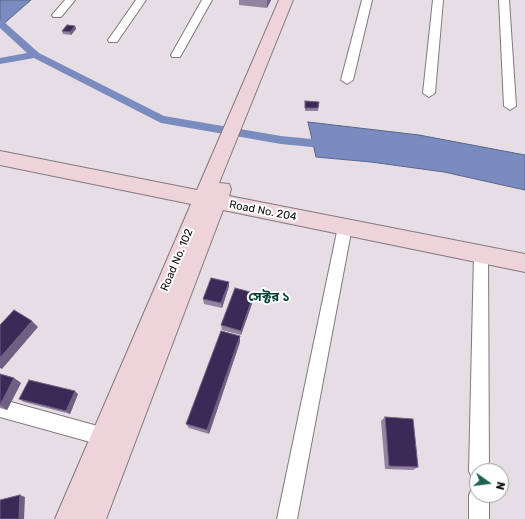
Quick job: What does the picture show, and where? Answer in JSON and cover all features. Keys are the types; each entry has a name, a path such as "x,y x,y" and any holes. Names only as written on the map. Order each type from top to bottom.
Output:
{"street":[{"path":"57,15 70,0"},
{"path":"113,40 140,0"},
{"path":"176,55 207,0"},
{"name":"Road No. 102","path":"260,75 286,0"},
{"name":"Road No. 102","path":"69,519 113,440 208,206 221,167 260,75 295,0"},
{"path":"346,80 367,0"},
{"path":"428,93 438,0"},
{"path":"504,0 510,106"},
{"name":"Road No. 204","path":"0,158 162,191 208,206"},
{"path":"162,191 184,189 195,186 221,167"},
{"name":"Road No. 204","path":"0,172 208,206 481,261 525,276"},
{"path":"287,519 344,233"},
{"path":"479,463 481,261"},
{"name":"Road No. 204","path":"481,261 525,263"},
{"path":"0,408 113,440"},
{"name":"Road No. 102","path":"92,519 113,440"},
{"path":"479,503 479,519"}],"water":[{"path":"0,0 31,0 0,27"},
{"path":"308,122 419,135 525,155 525,190 444,172 371,162 316,157"}],"building":[{"path":"67,25 75,26 70,32 62,31"},
{"path":"305,101 319,102 318,108 305,108"},
{"path":"211,278 229,282 221,303 203,299"},
{"path":"235,288 254,293 241,331 221,325"},
{"path":"14,310 32,321 0,358 0,325"},
{"path":"221,331 240,336 207,430 186,424"},
{"path":"0,374 14,378 0,405"},
{"path":"29,380 75,391 66,411 19,399"},
{"path":"385,417 413,419 418,467 389,466"},
{"path":"20,495 19,519 0,519 0,500"}],"waterway":[{"path":"0,23 35,55"},
{"path":"0,61 35,55"},
{"path":"35,55 161,119 216,130 281,140 332,145"}],"district":[{"name":"সেক্টর ১","path":"269,297"}]}
